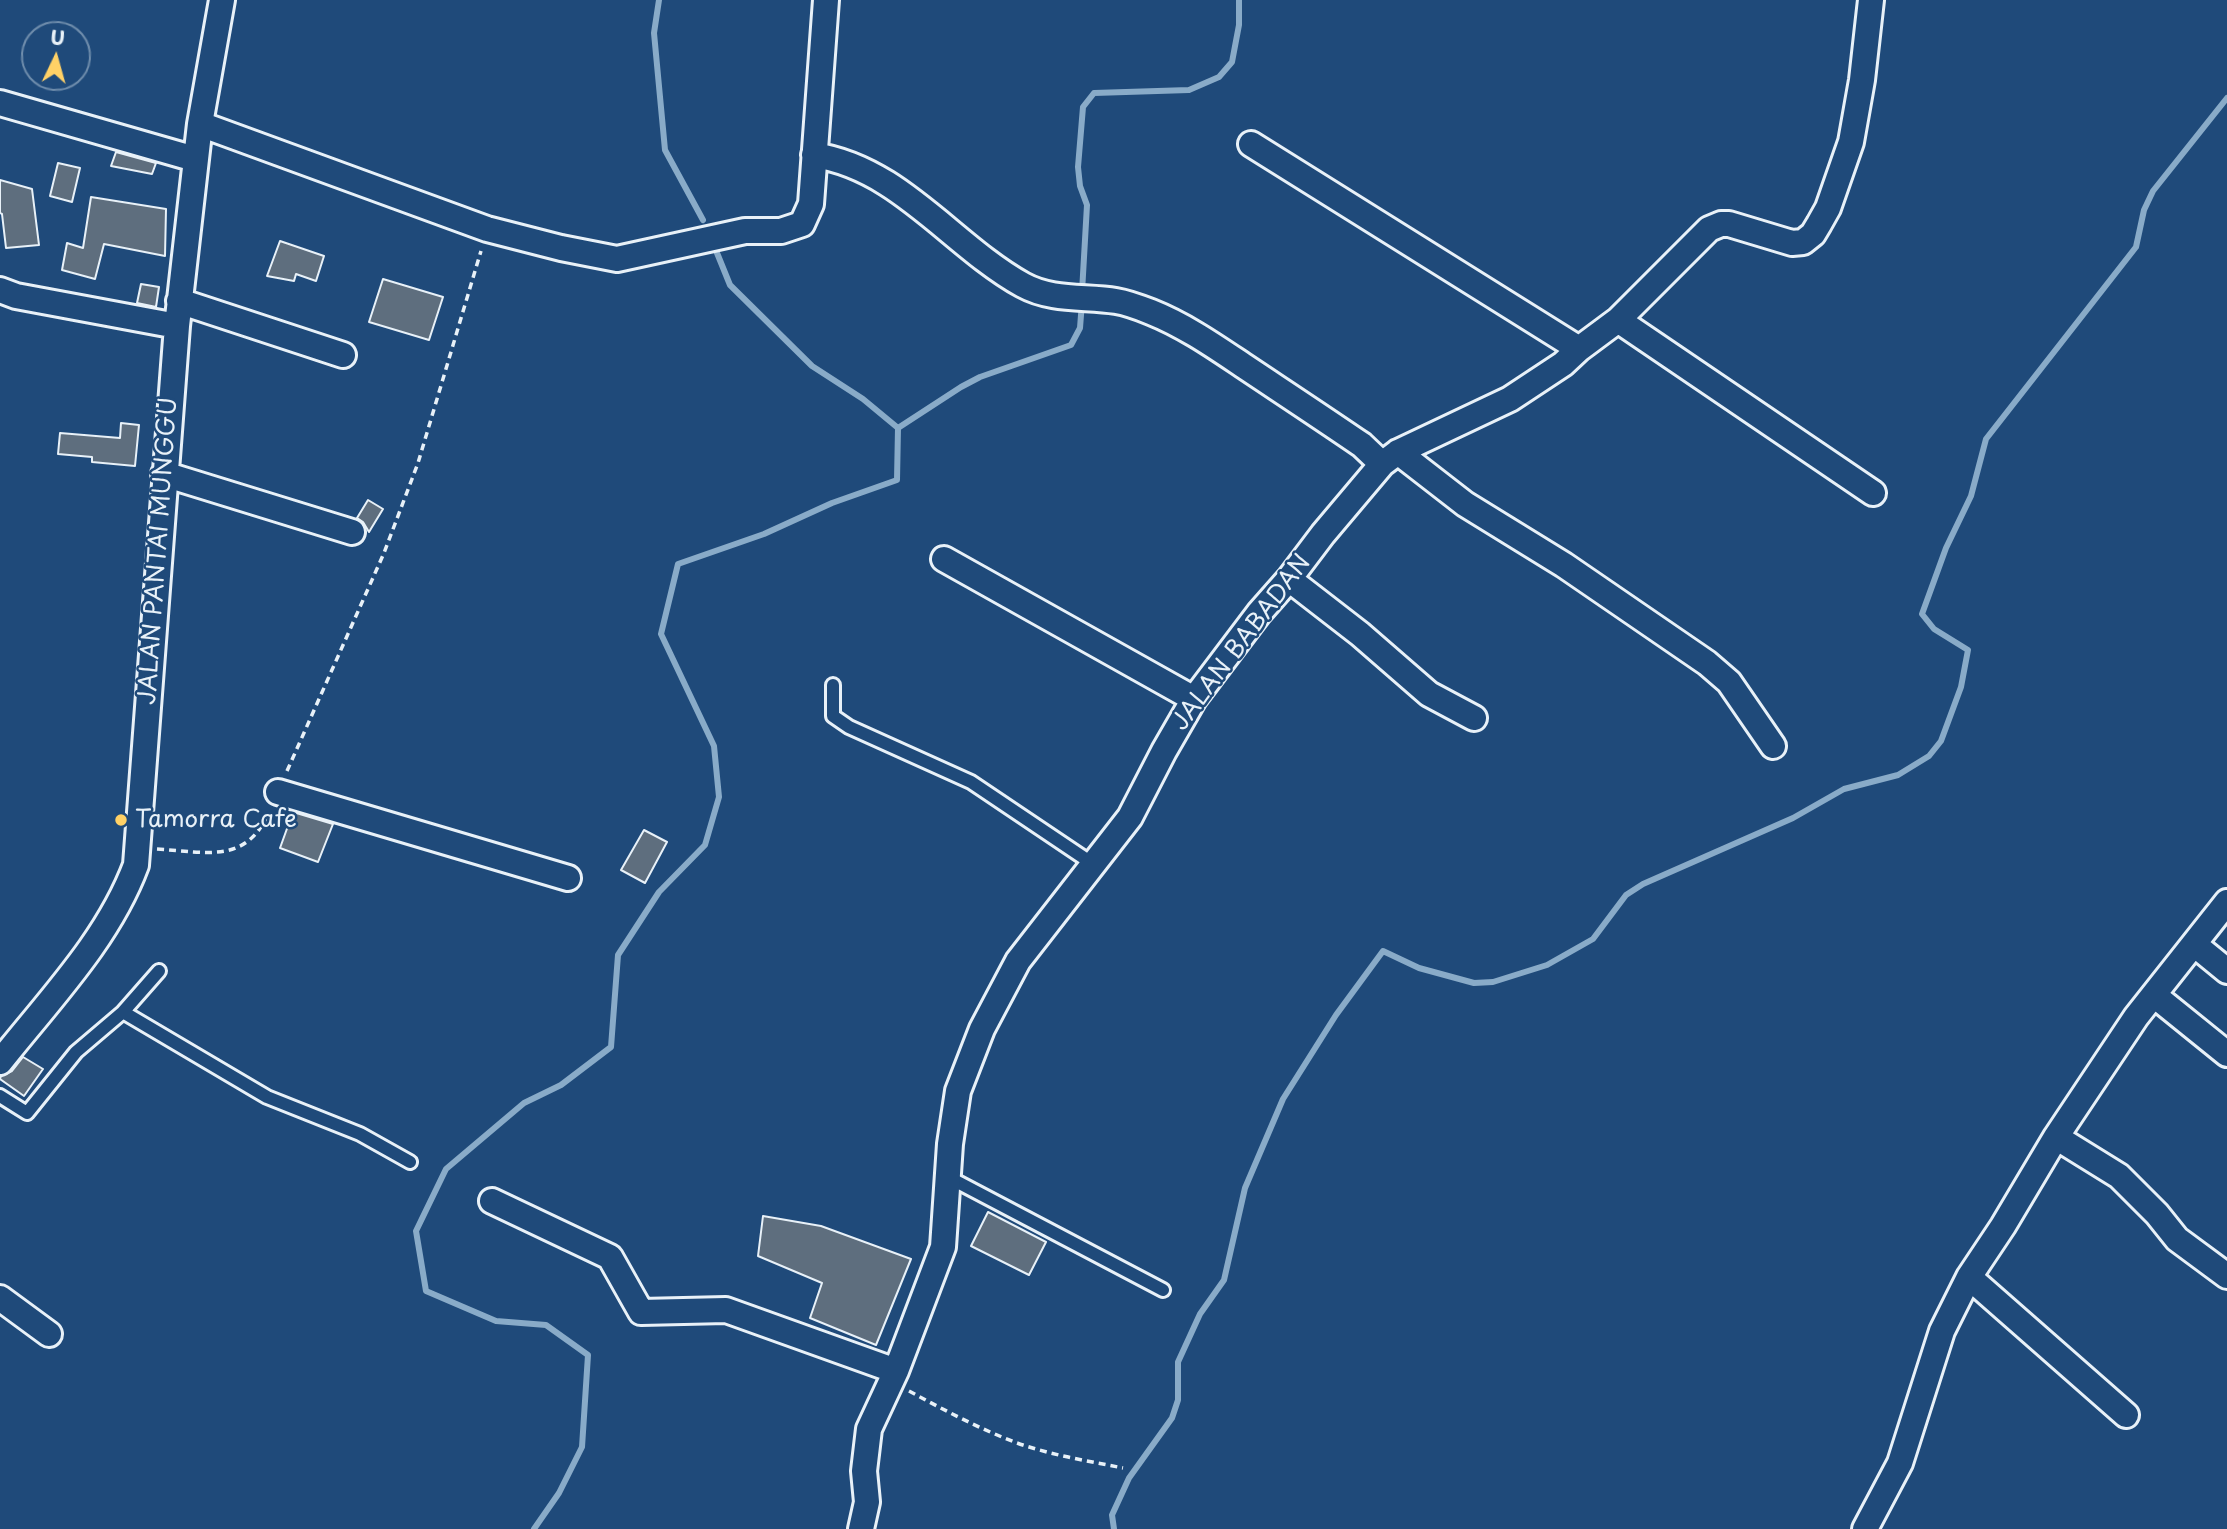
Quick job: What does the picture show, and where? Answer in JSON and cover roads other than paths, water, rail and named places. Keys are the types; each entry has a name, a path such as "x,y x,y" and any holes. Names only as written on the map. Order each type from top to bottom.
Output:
{"street":[{"path":"200,124 487,229 617,259 745,232 781,231 802,224 811,204 827,0"},
{"name":"JALAN BABADAN","path":"861,1529 867,1502 864,1471 869,1429 894,1377 943,1248 950,1144 958,1091 982,1029 1018,961 1130,817 1194,699 1323,534 1390,458 1510,399 1563,364 1618,320 1709,229 1721,224 1741,226 1792,243 1803,242 1813,234 1828,208 1851,142 1862,80 1871,0"},
{"name":"JALAN PANTAI MUNGGU","path":"0,1062 90,949 109,920 136,865 179,301 216,2"},
{"path":"0,103 195,159"},
{"path":"1251,144 1579,349"},
{"path":"814,155 829,157 878,176 1023,285 1045,294 1117,301 1153,313 1199,337 1362,444 1390,458 1564,565 1707,663 1730,682 1773,746"},
{"path":"0,290 16,296 177,326"},
{"path":"179,301 343,355"},
{"path":"1618,320 1873,494"},
{"path":"164,474 352,532"},
{"path":"944,559 1194,699"},
{"path":"1289,579 1360,634 1429,694 1474,718"},
{"path":"278,792 568,878"},
{"path":"1865,1529 1900,1463 1942,1331 1969,1277 2056,1137 2136,1017 2227,902"},
{"path":"2194,944 2227,971"},
{"path":"2154,995 2227,1054"},
{"path":"2056,1137 2119,1176 2178,1239 2227,1276"},
{"path":"492,1201 610,1257 641,1312 726,1310 894,1377"},
{"path":"1969,1277 2126,1415"},
{"path":"0,1297 49,1334"}],"lane":[{"path":"833,685 833,716 971,782 1093,864"},
{"path":"0,1096 27,1113 76,1052 123,1012 159,971"},
{"path":"123,1012 267,1097 360,1134 410,1162"},
{"path":"948,1177 1163,1290"}],"waterway":[{"path":"659,0 654,33 665,150 703,220"},
{"path":"1082,292 1087,205 1080,186 1078,167 1083,107 1094,93 1189,90 1219,77 1232,62 1239,25 1239,0"},
{"path":"1114,1529 1112,1515 1129,1478 1172,1418 1178,1400 1178,1362 1200,1314 1224,1280 1245,1188 1283,1099 1336,1015 1383,951 1419,968 1474,983 1493,982 1547,965 1593,939 1626,895 1643,884 1793,818 1844,789 1898,775 1929,756 1941,741 1961,687 1968,650 1934,629 1922,614 1946,548 1971,496 1986,439 2136,247 2144,210 2153,191 2227,98"},
{"path":"534,1529 559,1493 582,1447 588,1355 546,1325 496,1321 426,1291 416,1231 446,1169 524,1103 561,1085 611,1047 618,955 659,892 705,845 719,797 714,746 661,634 678,564 764,534 832,503 897,480 898,428 863,399 812,366 730,285 715,248"},
{"path":"898,428 980,377 1071,345 1080,328 1082,302"}],"place":[{"name":"Tamorra Cafe","path":"121,820"}]}
